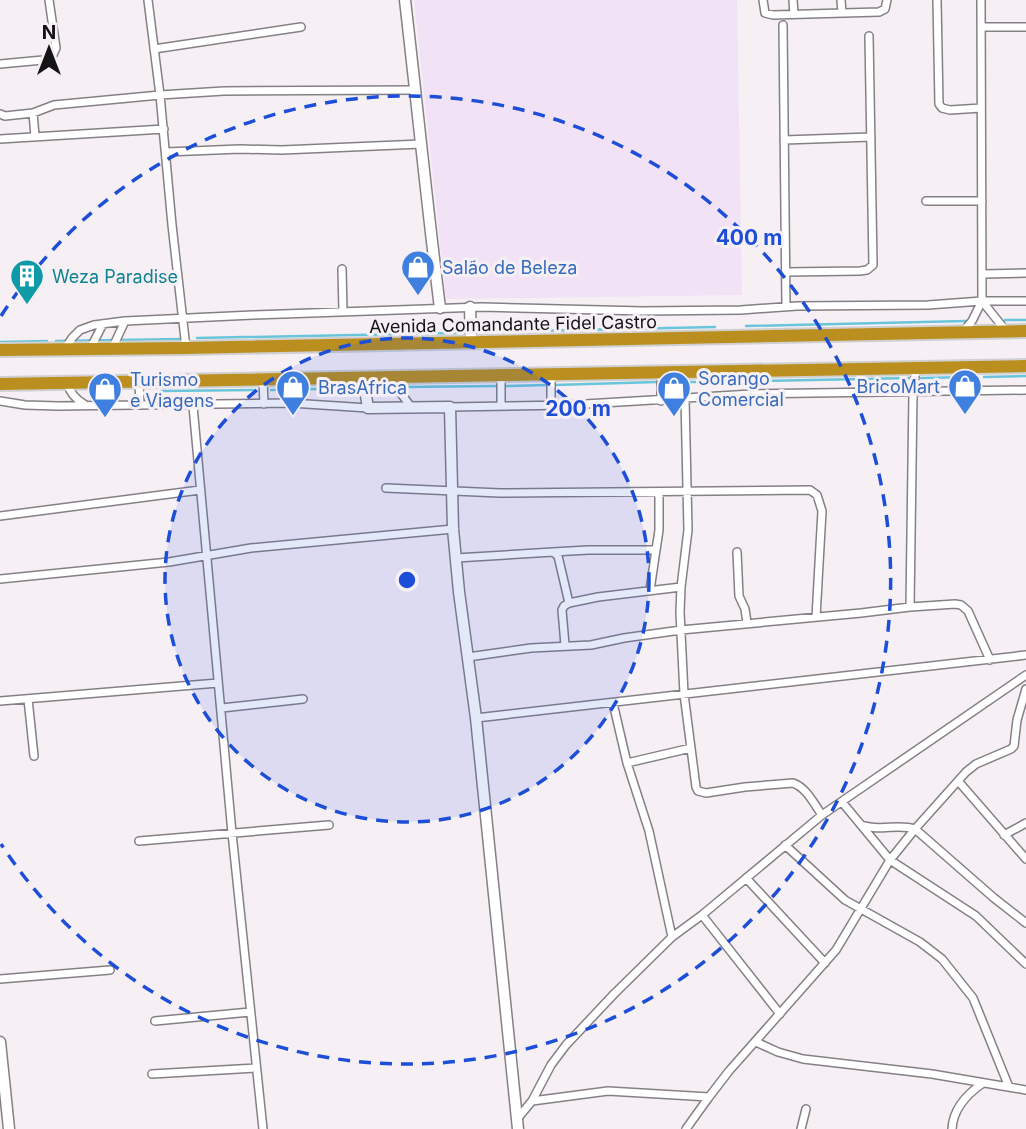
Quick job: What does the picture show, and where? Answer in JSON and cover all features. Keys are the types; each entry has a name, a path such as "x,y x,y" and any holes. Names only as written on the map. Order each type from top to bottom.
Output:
{"highway":[{"name":"Avenida Comandante Fidel Castro","path":"0,350 1026,331"},
{"path":"0,384 1026,366"}],"street":[{"path":"0,64 43,60 55,54 49,0"},
{"path":"148,0 186,348"},
{"path":"405,0 440,308"},
{"path":"763,0 765,13 773,15 879,12 885,9 887,0"},
{"path":"793,0 794,15"},
{"path":"841,0 842,13"},
{"path":"937,0 939,104 950,110 981,108"},
{"path":"963,332 982,302 981,0"},
{"path":"783,25 786,306"},
{"path":"154,49 301,27"},
{"path":"981,27 1026,27"},
{"path":"786,272 860,271 873,265 869,36"},
{"path":"0,114 5,116 33,113 54,105 160,95 267,90 416,90"},
{"path":"33,113 35,136"},
{"path":"0,139 164,129"},
{"path":"784,140 871,137"},
{"path":"166,152 422,144"},
{"path":"926,201 982,201"},
{"path":"342,269 343,312"},
{"path":"983,274 1026,273"},
{"path":"65,349 80,330 94,325 125,321 470,307 702,311 786,306 1026,301"},
{"path":"982,302 1007,331"},
{"path":"470,307 471,342"},
{"path":"112,349 125,321"},
{"path":"89,349 103,324"},
{"path":"911,607 913,393 916,368"},
{"path":"752,371 752,394"},
{"path":"661,373 661,401"},
{"path":"551,374 551,405"},
{"path":"501,375 501,406"},
{"path":"363,377 368,408"},
{"path":"389,377 411,407"},
{"path":"263,380 264,404"},
{"path":"139,382 140,405"},
{"path":"66,383 76,400 92,406"},
{"path":"106,383 106,405"},
{"path":"0,401 25,405 92,406 291,403 368,408 661,401 752,394 1026,390"},
{"path":"685,400 688,530 681,587 681,630 684,694 696,787 698,791 706,793 793,783 800,785 822,815"},
{"path":"193,406 232,833 263,1129"},
{"path":"450,407 453,529 476,718 517,1124"},
{"path":"386,488 500,493 814,491 821,502 822,511 816,617"},
{"path":"0,516 200,490"},
{"path":"650,590 659,530 659,492"},
{"path":"0,579 169,562 251,548 453,529"},
{"path":"456,558 588,550 656,550"},
{"path":"553,552 558,556 569,603"},
{"path":"737,552 739,596 745,608 747,623"},
{"path":"565,645 562,610 569,603 681,587"},
{"path":"468,657 565,645 590,645 681,630 955,604 965,607 990,660"},
{"path":"476,718 1026,655"},
{"path":"517,1124 566,1045 672,937 822,815 1026,674"},
{"path":"0,701 218,684"},
{"path":"686,1129 709,1097 836,950 890,860 915,829 976,764 1012,749 1026,689"},
{"path":"28,699 34,756"},
{"path":"222,708 303,699"},
{"path":"613,703 627,763 649,831 672,937"},
{"path":"627,763 691,748"},
{"path":"959,782 1026,859"},
{"path":"842,802 890,860 976,916 1026,964"},
{"path":"1004,835 1026,823"},
{"path":"139,841 329,825"},
{"path":"861,825 878,829 915,829 1026,923"},
{"path":"785,845 836,893 920,942 942,959 973,998 1009,1087"},
{"path":"746,878 825,963"},
{"path":"702,915 780,1014"},
{"path":"0,979 110,970"},
{"path":"155,1021 250,1012"},
{"path":"0,1042 9,1129"},
{"path":"756,1042 803,1059 932,1074 1026,1090"},
{"path":"152,1074 256,1068"},
{"path":"952,1129 956,1111 971,1092 983,1083"},
{"path":"532,1101 608,1091 709,1097"},
{"path":"801,1129 806,1109"}],"shaded area":[{"path":"414,0 737,0 742,295 446,299"}],"waterway":[{"path":"1005,320 1026,320"},
{"path":"746,326 966,321"},
{"path":"482,332 715,327"},
{"path":"197,338 456,333"},
{"path":"56,341 182,339"},
{"path":"0,342 47,341"},
{"path":"984,377 1026,376"},
{"path":"921,378 971,377"},
{"path":"758,381 910,378"},
{"path":"554,385 657,382"},
{"path":"664,382 747,382"},
{"path":"506,386 548,385"},
{"path":"403,387 497,386"},
{"path":"369,388 391,387"},
{"path":"271,390 359,388"},
{"path":"161,391 255,390"}],"place":[{"name":"Salão de Beleza","path":"418,297"},
{"name":"Weza Paradise","path":"27,306"},
{"name":"BricoMart","path":"965,416"},
{"name":"BrasAfrica","path":"293,417"},
{"name":"Sorango Comercial","path":"674,418"},
{"name":"Turismo e Viagens","path":"105,419"}]}
